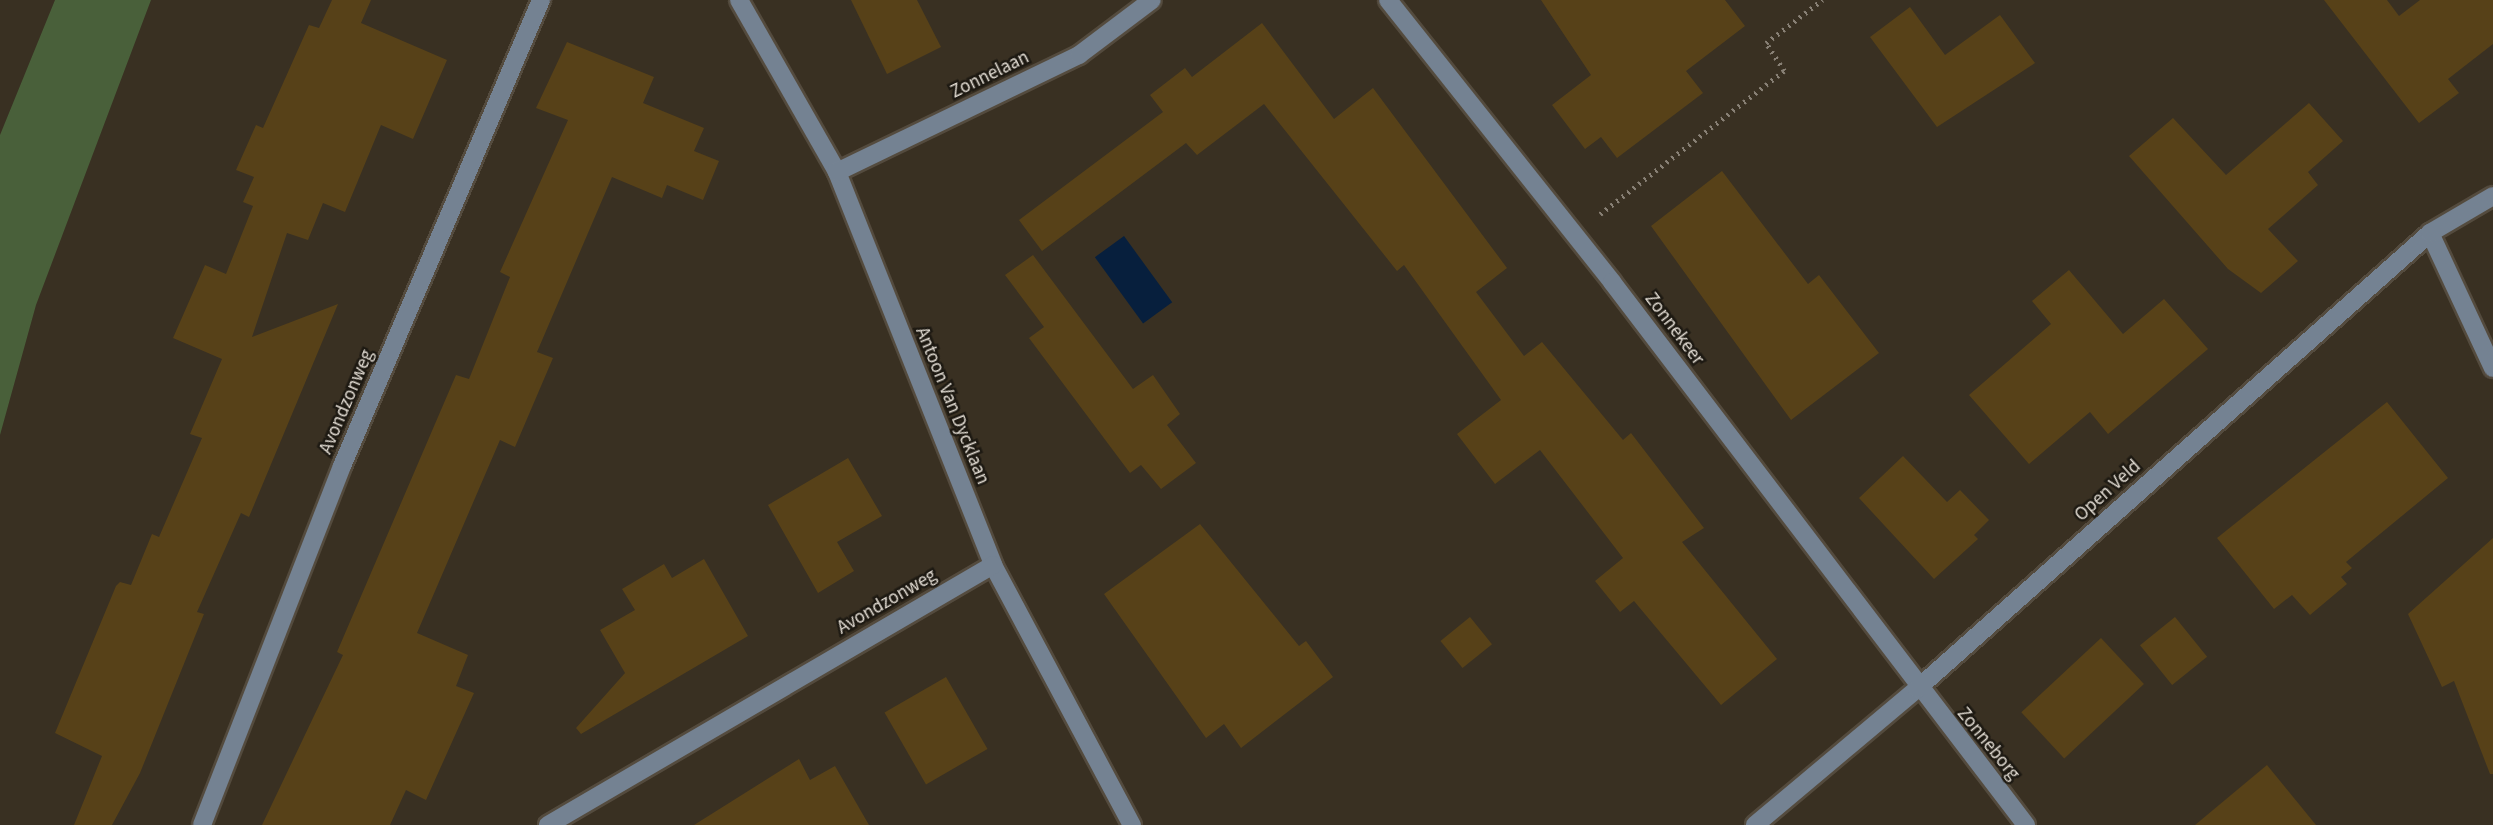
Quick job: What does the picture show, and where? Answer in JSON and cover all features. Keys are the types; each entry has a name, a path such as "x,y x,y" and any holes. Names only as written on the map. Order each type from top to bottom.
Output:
{"street":[{"name":"Avondzonweg","path":"202,825 342,466 541,0"},
{"name":"Antoon Van Dycklaan","path":"739,0 837,172 993,565 1132,825"},
{"name":"Zonnelaan","path":"837,172 1079,55 1152,0"},
{"name":"Zonnekeer","path":"1388,0 1575,234 1917,689"},
{"name":"Open Veld","path":"1755,825 1917,689 2430,233 2493,196"},
{"path":"2430,233 2493,368"},
{"name":"Avondzonweg","path":"548,825 993,565"},
{"name":"Zonneborg","path":"1917,689 2026,825"}],"path":[{"path":"1575,234 1784,71 1766,43 1822,0"}],"green space":[{"path":"55,0 151,0 36,305 0,435 0,135"}],"water":[{"path":"1124,236 1172,302 1143,323 1095,257"}],"building":[{"path":"332,0 371,0 361,23 447,60 413,139 381,125 345,212 323,203 308,240 287,233 252,337 338,304 249,517 241,513 197,612 204,614 140,773 112,825 74,825 102,756 55,733 116,586 120,582 131,585 152,534 159,537 202,438 190,434 222,359 173,338 205,265 226,274 253,206 243,202 254,177 236,170 256,125 263,128 309,25 319,28"},
{"path":"851,0 917,0 941,47 887,74"},
{"path":"1541,0 1725,0 1745,26 1686,71 1703,93 1617,158 1601,137 1585,149 1552,105 1591,75"},
{"path":"2324,0 2387,0 2399,16 2420,0 2493,0 2493,44 2448,79 2459,93 2419,123"},
{"path":"1910,7 1945,55 2000,15 2035,63 1937,127 1870,37"},
{"path":"1262,23 1334,119 1373,88 1507,268 1476,292 1524,356 1542,342 1623,440 1631,433 1704,528 1682,542 1777,659 1721,705 1634,601 1620,612 1595,581 1623,558 1540,450 1495,484 1457,434 1501,400 1404,265 1397,271 1264,104 1197,155 1186,143 1042,251 1019,220 1163,112 1150,95 1185,68 1192,77"},
{"path":"567,42 654,77 643,103 704,128 694,151 719,161 703,200 667,185 662,198 612,177 537,352 553,358 515,447 500,440 417,633 468,655 456,686 474,693 426,800 406,790 390,825 262,825 343,655 337,652 456,375 469,379 510,277 500,272 568,120 536,108"},
{"path":"2309,103 2343,141 2308,172 2318,185 2268,229 2298,261 2261,293 2228,269 2129,156 2173,118 2226,175"},
{"path":"1722,171 1808,284 1819,275 1879,353 1791,420 1651,226"},
{"path":"1033,255 1133,389 1153,375 1180,414 1167,425 1196,463 1161,489 1141,465 1130,473 1029,338 1044,327 1005,275"},
{"path":"2069,270 2123,334 2164,299 2208,349 2108,434 2090,412 2029,464 1969,395 2051,324 2032,301"},
{"path":"2387,402 2448,478 2346,562 2352,568 2341,577 2347,584 2310,615 2292,595 2274,609 2217,538"},
{"path":"1903,456 1947,502 1960,490 1989,520 1974,535 1978,539 1934,579 1859,498"},
{"path":"848,458 882,516 837,542 854,571 818,593 768,505"},
{"path":"1200,524 1299,646 1306,641 1333,677 1241,748 1224,724 1206,738 1104,594"},
{"path":"2493,538 2493,774 2490,774 2454,681 2442,687 2408,614"},
{"path":"704,559 748,636 581,734 576,728 625,673 600,630 635,610 622,589 664,564 672,578"},
{"path":"1470,617 1492,644 1462,668 1440,641"},
{"path":"2175,617 2207,657 2172,685 2140,645"},
{"path":"2101,638 2144,684 2064,758 2021,712"},
{"path":"946,677 988,749 926,784 885,712"},
{"path":"799,759 810,780 835,766 869,825 694,825"},
{"path":"2267,765 2316,825 2195,825"}]}
